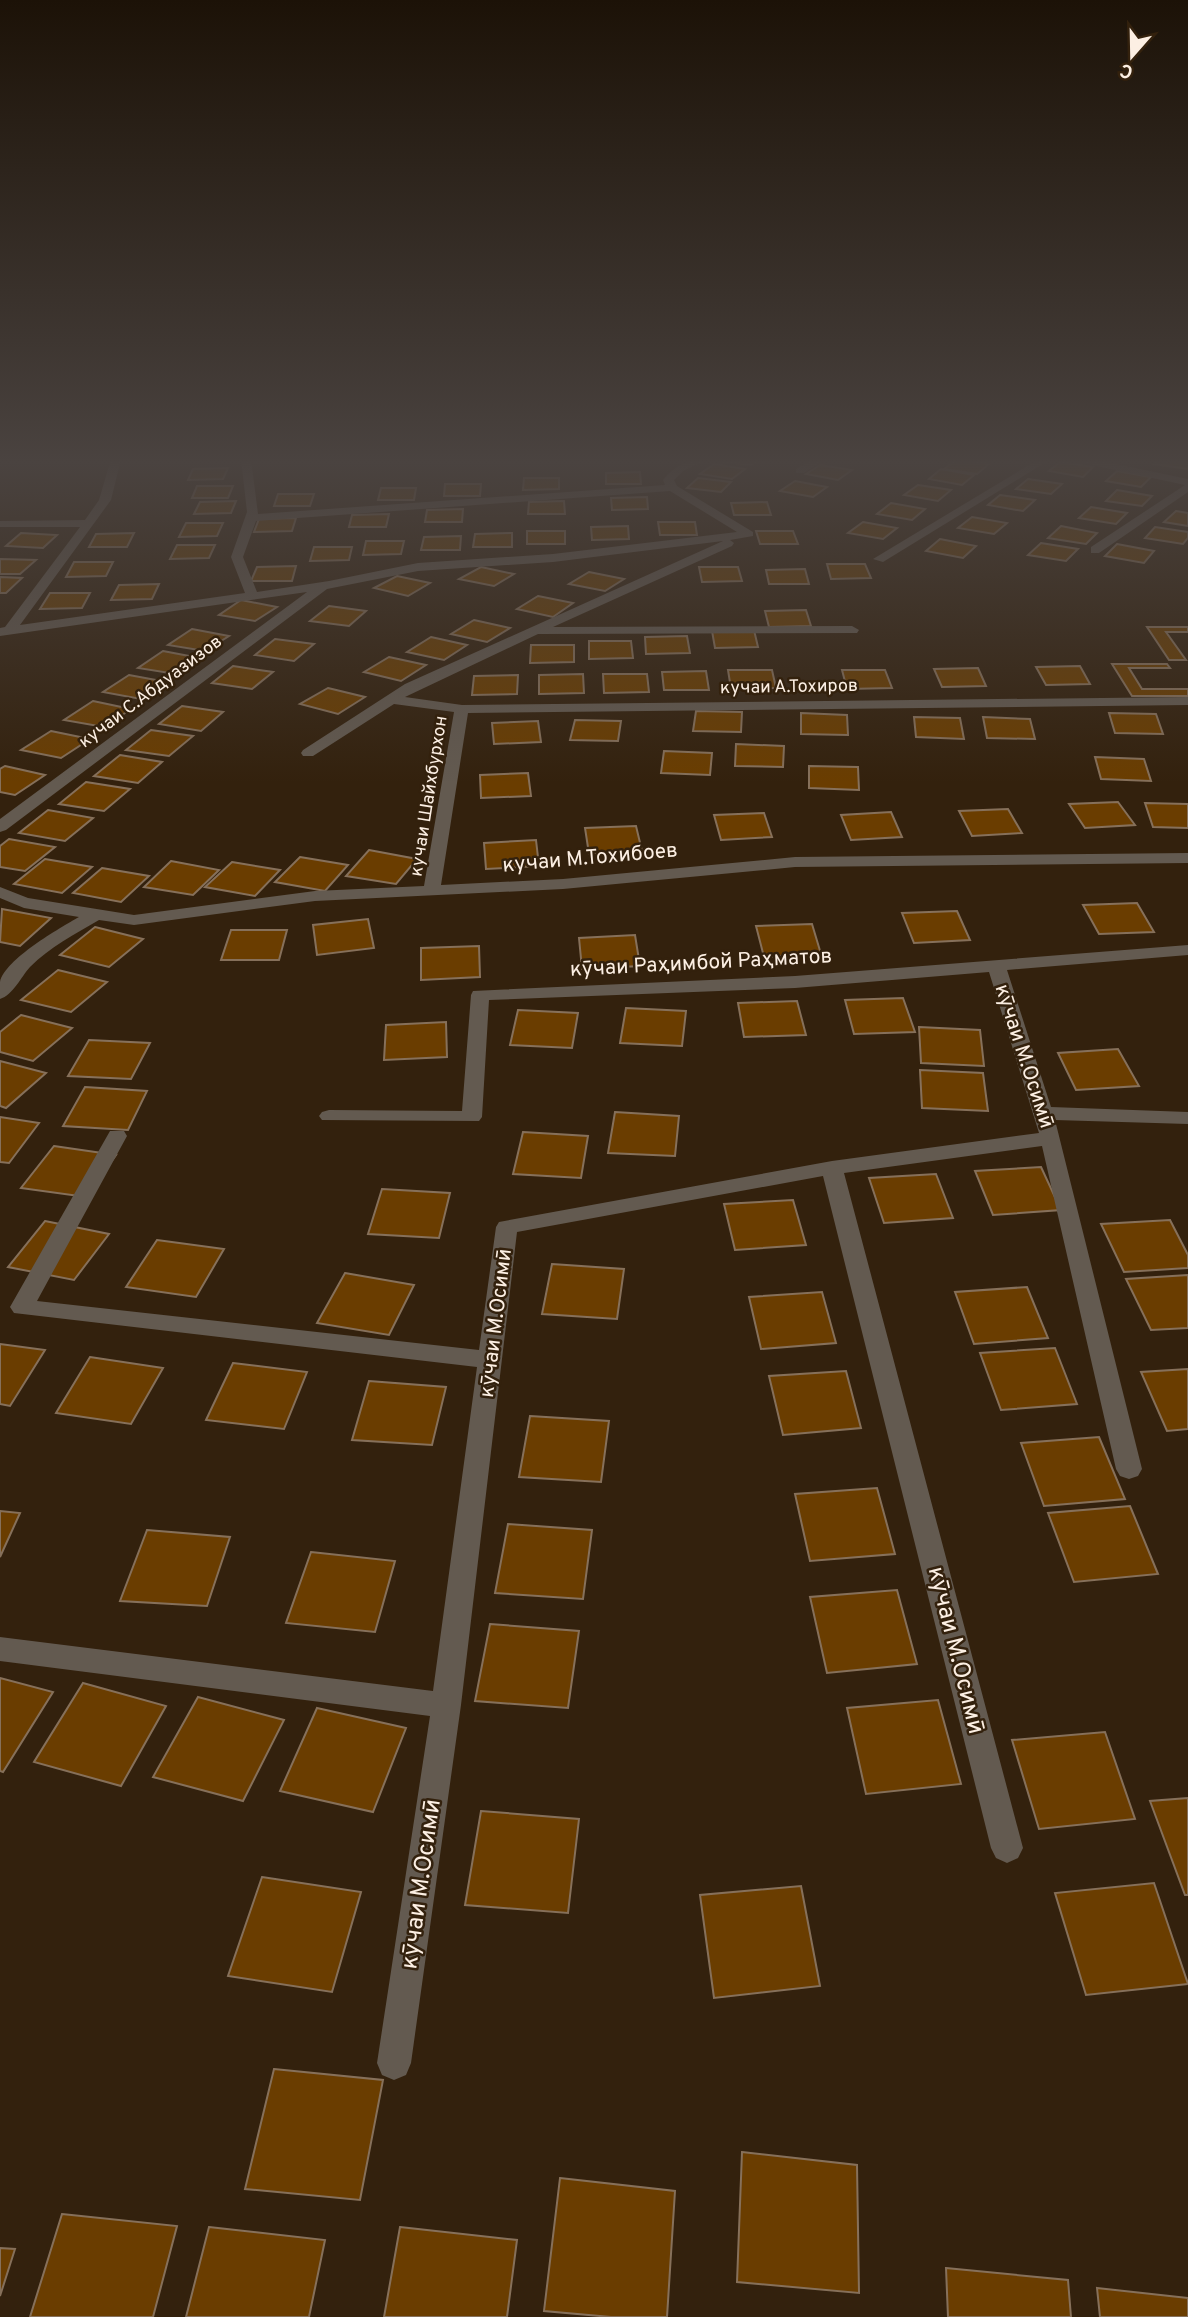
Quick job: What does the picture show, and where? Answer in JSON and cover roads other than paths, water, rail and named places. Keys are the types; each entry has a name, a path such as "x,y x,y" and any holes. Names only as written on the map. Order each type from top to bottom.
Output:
{"street":[{"path":"5,631 54,567"},
{"path":"241,567 252,595"},
{"path":"5,631 323,586 417,567"},
{"path":"308,753 410,687 676,567"},
{"name":"кучаи С.Абдуазизов","path":"0,827 323,586"},
{"path":"535,631 852,630"},
{"name":"кучаи А.Тохиров","path":"392,699 461,709 1188,701"},
{"name":"кучаи Шайхбурхон","path":"432,890 461,709"},
{"name":"кучаи М.Тохибоев","path":"0,892 24,903 134,920 315,896 564,884 794,862 1188,858"},
{"path":"0,993 18,967 37,948 97,914"},
{"name":"кӯчаи Раҳимбой Раҳматов","path":"329,1116 472,1118 480,995 795,982 1188,950"},
{"name":"кӯчаи М.Осимӣ","path":"394,2063 446,1705 507,1227 832,1168 1051,1138 996,965"},
{"path":"1043,1113 1188,1118"},
{"path":"117,1136 22,1307 490,1360"},
{"path":"1051,1138 1129,1469"},
{"name":"кӯчаи М.Осимӣ","path":"832,1168 1007,1848"},
{"path":"0,1649 446,1705"}]}
